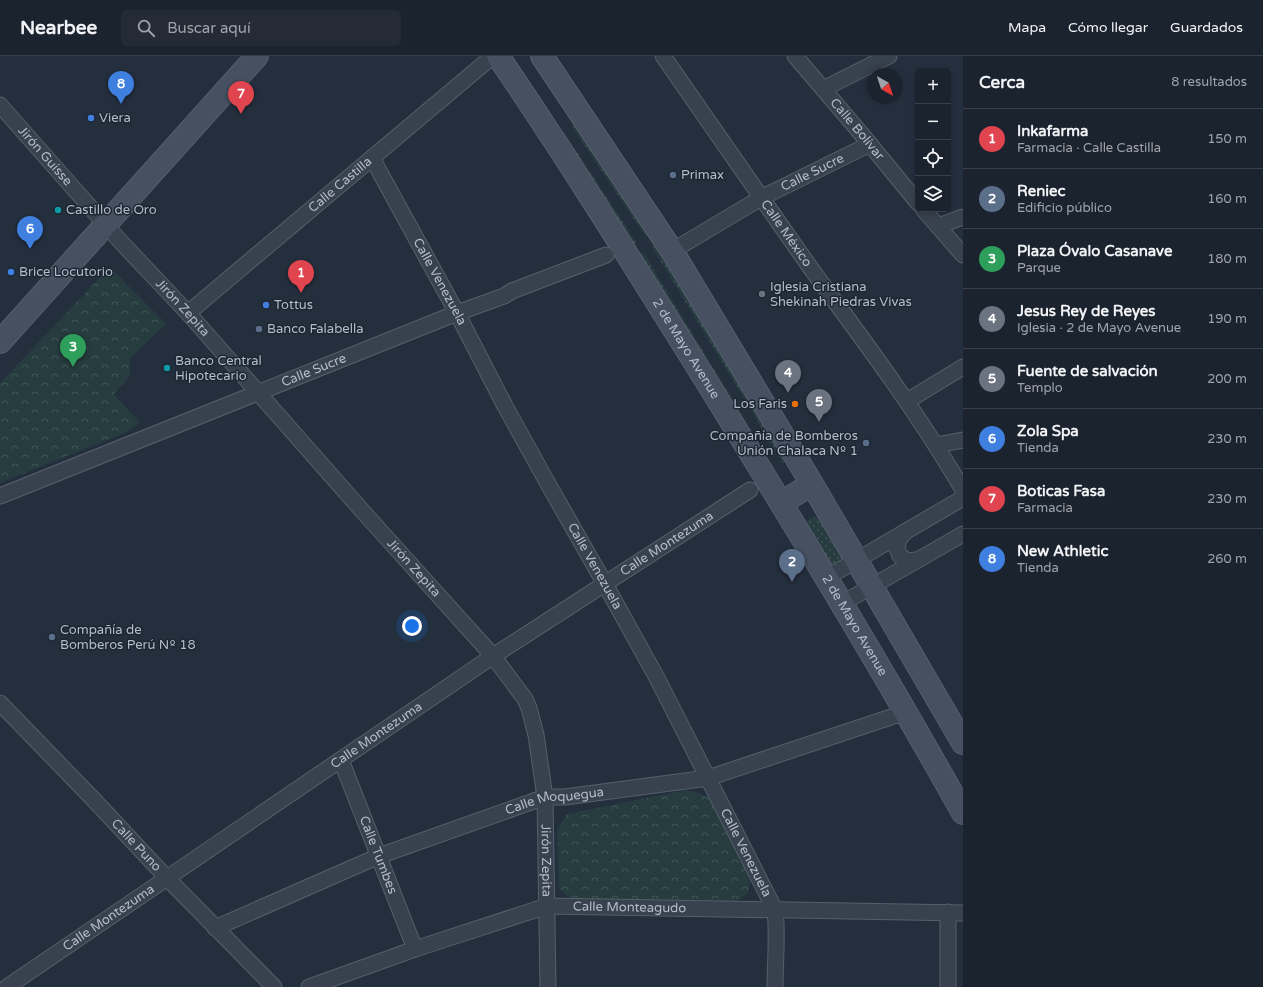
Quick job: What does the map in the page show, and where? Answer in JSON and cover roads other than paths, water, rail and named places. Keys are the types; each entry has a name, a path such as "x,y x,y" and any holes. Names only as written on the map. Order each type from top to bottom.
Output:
{"main road":[{"path":"0,342 257,56"},
{"name":"2 de Mayo Avenue","path":"498,56 539,116 626,252 781,502 906,712 963,812"},
{"path":"542,56 672,251 812,484 963,743"},
{"path":"781,502 812,484"}],"street":[{"name":"Calle Castilla","path":"188,313 493,56"},
{"name":"Calle México","path":"663,56 761,198 907,401 936,444 963,490"},
{"name":"Calle Bolívar","path":"794,56 915,198"},
{"path":"823,89 889,56"},
{"name":"Jirón Guisse","path":"0,105 105,224"},
{"name":"Calle Sucre","path":"672,251 761,198 870,144"},
{"name":"Calle Venezuela","path":"372,158 457,313 505,406 606,584 708,778 775,910 777,930 775,987"},
{"path":"926,212 963,255"},
{"path":"938,226 963,217"},
{"name":"Jirón Zepita","path":"105,224 188,313 366,515 493,656 525,699 536,735 545,797 548,987"},
{"name":"Calle Sucre","path":"0,496 258,392 606,255"},
{"path":"907,401 963,367"},
{"path":"936,444 963,440"},
{"name":"Calle Montezuma","path":"7,987 493,656 750,490"},
{"path":"826,578 963,498"},
{"path":"905,532 899,539 897,548 900,556 908,561 917,560"},
{"path":"842,604 963,534"},
{"name":"Calle Puno","path":"0,702 215,928 274,987"},
{"name":"Calle Moquegua","path":"215,928 378,856 545,797 565,797 708,778 906,712"},
{"name":"Calle Tumbes","path":"341,760 415,949"},
{"name":"Calle Monteagudo","path":"309,987 415,949 547,906 956,912"},
{"path":"948,987 956,912"}],"place":[{"name":"New Athletic","path":"121,104"},
{"name":"Boticas Fasa","path":"241,114"},
{"name":"Viera","path":"91,118"},
{"name":"Primax","path":"673,175"},
{"name":"Castillo de Oro","path":"58,210"},
{"name":"Zola Spa","path":"30,249"},
{"name":"Brice Locutorio","path":"11,272"},
{"name":"Inkafarma","path":"301,293"},
{"name":"Iglesia Cristiana Shekinah Piedras Vivas","path":"762,294"},
{"name":"Tottus","path":"266,305"},
{"name":"Banco Falabella","path":"259,329"},
{"name":"Plaza Óvalo Casanave","path":"73,367"},
{"name":"Banco Central Hipotecario","path":"167,368"},
{"name":"Jesus Rey de Reyes","path":"788,393"},
{"name":"Los Faris","path":"795,404"},
{"name":"Fuente de salvación","path":"819,422"},
{"name":"Compañía de Bomberos Unión Chalaca Nº 1","path":"866,443"},
{"name":"Reniec","path":"792,582"},
{"name":"Compañía de Bomberos Perú Nº 18","path":"52,637"}]}
